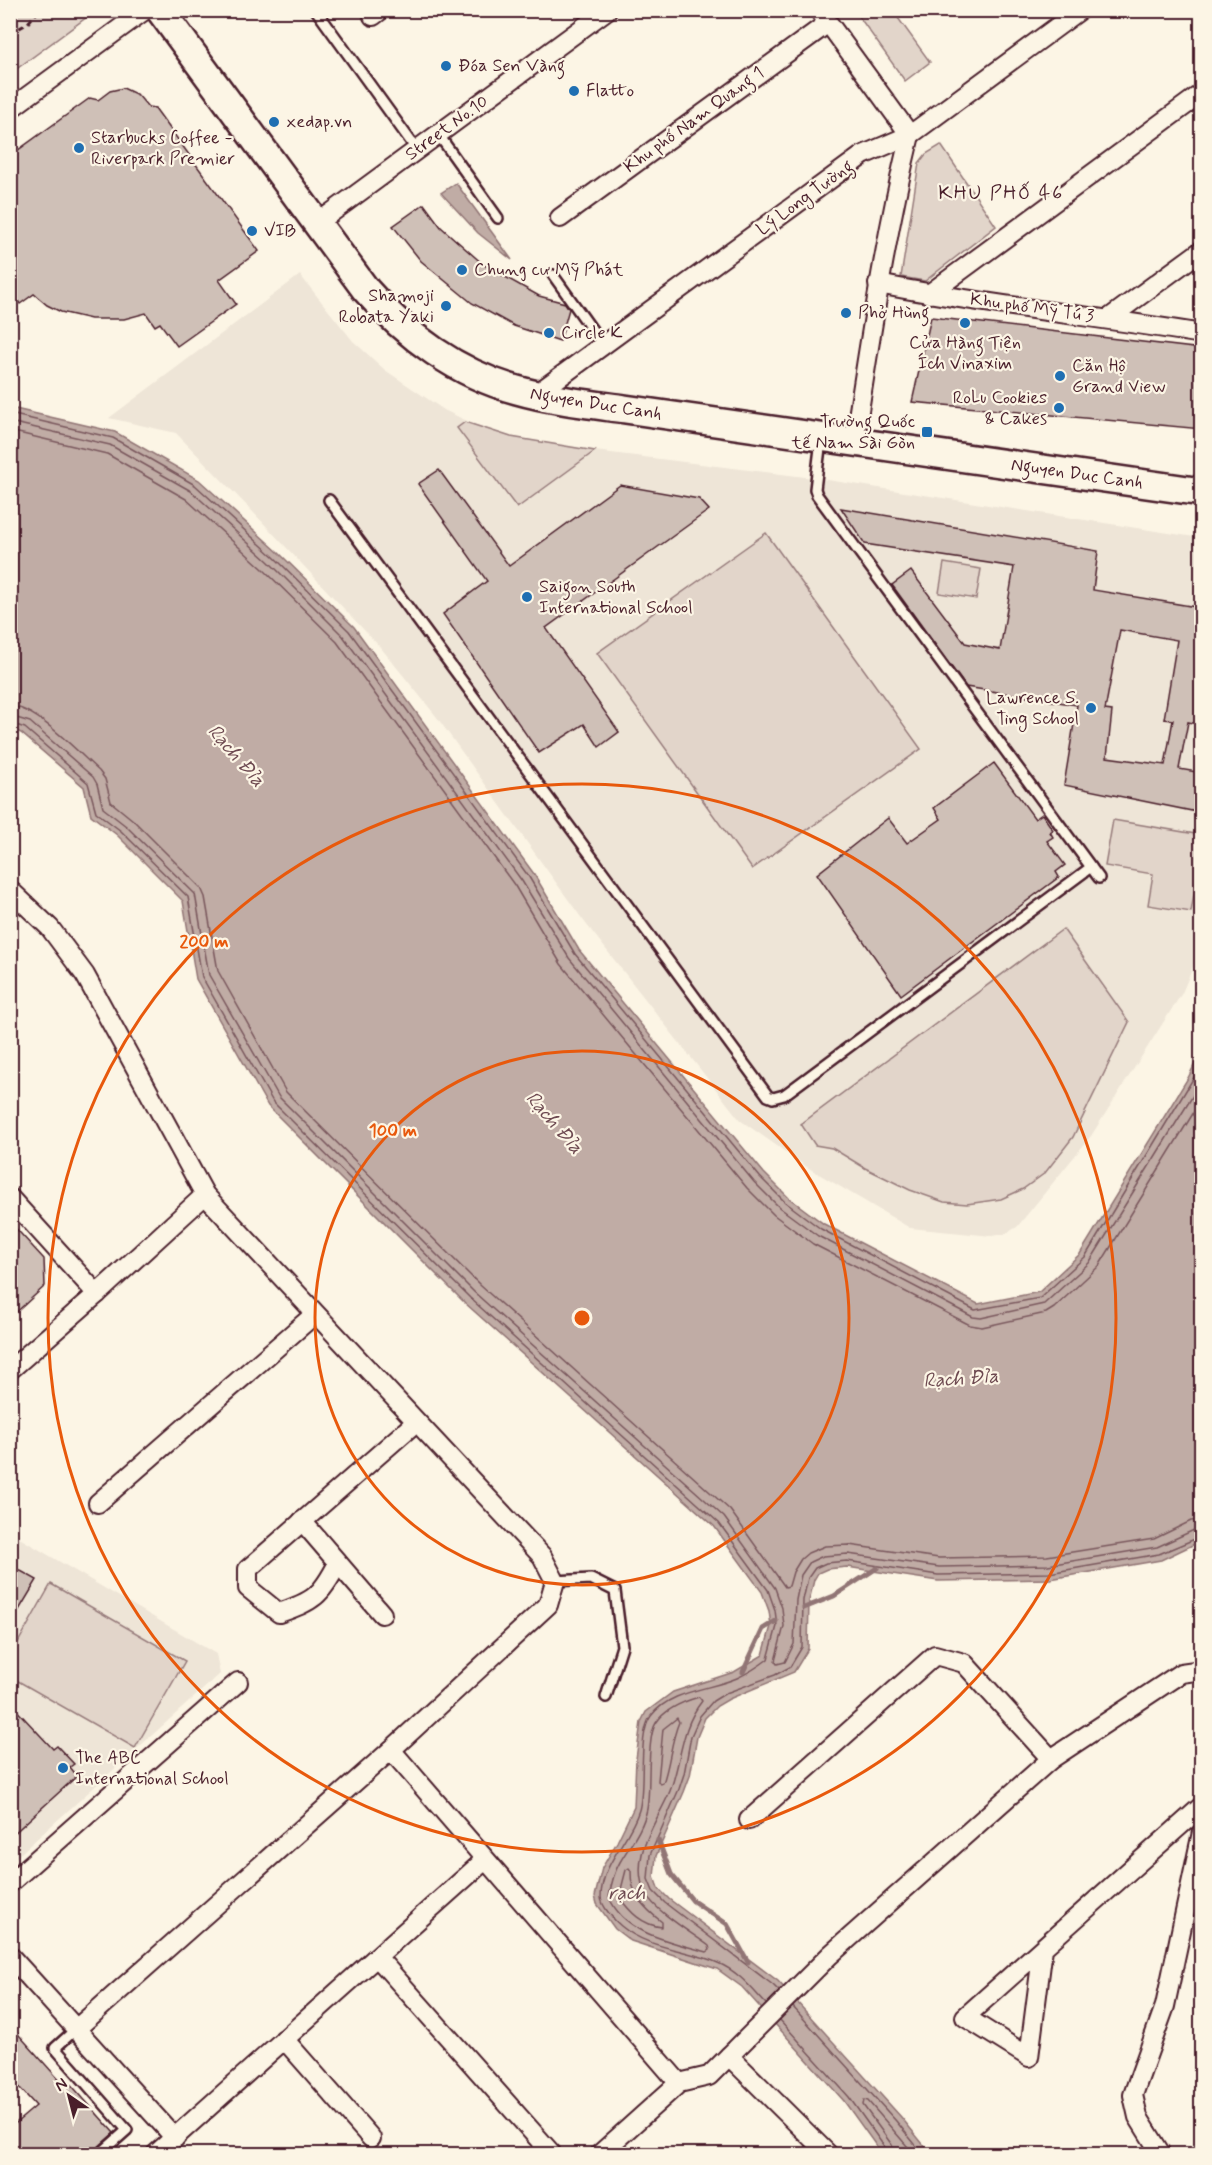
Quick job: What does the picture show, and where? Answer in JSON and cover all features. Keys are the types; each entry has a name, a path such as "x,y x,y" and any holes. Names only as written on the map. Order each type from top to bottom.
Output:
{"main road":[{"name":"Nguyen Duc Canh","path":"160,10 316,224 381,307 436,352 493,383 535,395 1202,492"}],"street":[{"path":"10,109 145,10"},
{"name":"Street No.10","path":"316,224 607,10"},
{"name":"Lý Long Tường","path":"535,395 863,155 910,135 1080,10"},
{"path":"824,17 910,135 898,182 878,284 854,443"},
{"name":"Khu phố Nam Quang 1","path":"560,218 824,17"},
{"path":"929,294 1202,93"},
{"name":"Khu phố Mỹ Tú 3","path":"878,284 929,294 1108,319 1202,250"},
{"path":"1108,319 1202,334"},
{"path":"10,890 50,928 85,975 205,1195 542,1556 555,1581 548,1605 391,1750 76,2029"},
{"path":"10,1370 205,1195"},
{"path":"10,1198 97,1294"},
{"path":"98,1503 315,1314"},
{"path":"338,1563 325,1588 304,1604 279,1613 248,1588 248,1569 416,1422"},
{"path":"302,1521 382,1614"},
{"path":"749,1820 935,1655 964,1663 1051,1759"},
{"path":"600,2154 679,2084 709,2076 830,1955 1051,1759 1181,1673 1202,1670"},
{"path":"10,1883 238,1682"},
{"path":"391,1750 679,2084"},
{"path":"1043,1948 1029,2056 965,2017 1202,1806"},
{"path":"1161,2154 1138,2117 1133,2095 1166,2006 1202,1832"},
{"path":"156,2154 485,1860"},
{"path":"10,1956 175,2138"},
{"path":"376,1957 552,2154"},
{"path":"285,2039 371,2138"},
{"path":"729,2056 828,2154"}],"lane":[{"path":"316,10 417,150"},
{"path":"438,134 498,218"},
{"path":"553,275 603,345"},
{"path":"821,438 815,489 817,495 1099,878"},
{"path":"329,500 768,1096 774,1098 784,1095 1091,867"},
{"path":"555,1581 591,1579 615,1591 622,1646 606,1696"},
{"path":"76,2029 55,2048 127,2130 100,2154"}],"path":[{"path":"10,33 27,24 39,10"}],"shaded area":[{"path":"11,10 95,10 95,11 11,73"},
{"path":"855,11 893,11 930,62 905,81"},
{"path":"941,145 996,226 925,281 901,277 919,163 926,154"},
{"path":"300,275 353,341 385,370 444,410 486,430 511,437 595,451 821,479 1201,538 1202,945 1182,993 1091,1136 1017,1227 1005,1234 992,1236 910,1228 807,1167 740,1120 583,920 436,716 381,648 176,433 109,418"},
{"path":"465,422 511,437 595,451 517,508 457,428"},
{"path":"766,533 921,749 752,869 597,653"},
{"path":"944,563 981,569 976,599 939,593"},
{"path":"1113,820 1201,835 1201,853 1191,912 1148,905 1153,874 1105,866"},
{"path":"1063,929 1129,1022 1073,1137 1045,1173 1023,1189 1001,1199 967,1204 944,1202 910,1190 865,1168 832,1148 815,1145 801,1124"},
{"name":"The ABC International School","path":"11,1533 216,1654 220,1674 11,1862"},
{"path":"51,1584 185,1661 135,1748 11,1677 11,1655"}],"water":[{"path":"456,183 512,260 478,233 441,193"},
{"path":"11,408 115,432 199,480 277,551 354,627 534,874 579,950 764,1173 789,1198 824,1224 978,1304 1039,1292 1080,1254 1188,1078 1201,1051 1201,1541 1161,1560 1050,1579 938,1581 847,1567 827,1569 818,1573 809,1601 808,1649 794,1672 729,1699 717,1706 705,1718 697,1737 690,1776 656,1856 654,1877 658,1888 669,1899 778,1981 901,2117 931,2154 882,2154 844,2101 742,1987 717,1969 631,1941 615,1929 597,1904 595,1896 602,1868 634,1807 636,1759 641,1722 646,1712 673,1692 734,1672 763,1655 771,1626 769,1611 762,1592 714,1526 465,1303 268,1106 196,979 183,901 117,835 91,815 84,787 21,733 11,728"}],"building":[{"path":"123,88 138,95 148,107 155,108 259,251 219,280 236,304 177,346 160,323 155,326 146,313 124,319 91,319 61,312 47,305 34,294 20,304 10,291 10,156 90,98 98,100 110,91"},
{"name":"Chung cư Mỹ Phát","path":"424,204 441,227 484,265 539,296 565,303 569,309 560,341 514,326 472,303 421,261 393,226"},
{"name":"Căn Hộ Grand View","path":"931,317 1202,349 1202,429 912,402"},
{"name":"Saigon South International School","path":"439,470 509,566 620,485 699,499 709,510 546,628 619,732 599,747 584,724 539,753 443,614 487,581 418,484"},
{"path":"841,508 1098,551 1093,590 1202,608 1202,725 1188,722 1179,769 1202,773 1202,788 1197,812 1064,785 1077,705 966,687 892,585 911,571 965,643 1000,650 1014,567 865,544","holes":["1120,630 1177,640 1164,719 1173,720 1165,765 1107,757 1112,711 1105,710"]},
{"path":"994,763 1035,819 1042,814 1053,830 1050,832 1053,837 1047,841 1065,865 1056,872 1059,877 901,995 817,874 888,818 907,843 941,819 934,808"},
{"path":"10,1222 44,1259 45,1286 10,1318"},
{"path":"10,1565 37,1580 10,1625"},
{"path":"10,1703 53,1749 57,1746 74,1764 70,1767 77,1776 10,1837"},
{"path":"10,2025 62,2083 66,2079 114,2133 93,2154 10,2154 10,2128 36,2106 10,2077"}],"waterway":[{"path":"804,1608 834,1596 877,1568"},
{"path":"743,1672 763,1629 776,1621"},
{"path":"658,1840 671,1874 693,1901 727,1924 748,1962"}],"place":[{"name":"Đóa Sen Vàng","path":"446,66"},
{"name":"Flatto","path":"574,91"},
{"name":"xedap.vn","path":"274,122"},
{"name":"Starbucks Coffee - Riverpark Premier","path":"79,148"},
{"name":"VIB","path":"252,231"},
{"name":"Chung cư Mỹ Phát","path":"462,270"},
{"name":"Shamoji Robata Yaki","path":"446,306"},
{"name":"Phở Hùng","path":"846,313"},
{"name":"Cửa Hàng Tiện Ích Vinaxim","path":"965,323"},
{"name":"Circle K","path":"549,333"},
{"name":"Căn Hộ Grand View","path":"1060,376"},
{"name":"RoLu Cookies & Cakes","path":"1059,408"},
{"name":"Trường Quốc tế Nam Sài Gòn","path":"927,432"},
{"name":"Saigon South International School","path":"527,597"},
{"name":"Lawrence S. Ting School","path":"1091,708"},
{"name":"The ABC International School","path":"63,1768"}],"district":[{"name":"KHU PHỐ 46","path":"1001,193"}],"water label":[{"name":"Rạch Đỉa","path":"236,756"},
{"name":"Rạch Đỉa","path":"554,1123"},
{"name":"Rạch Đỉa","path":"961,1379"},
{"name":"rạch","path":"627,1893"}]}
